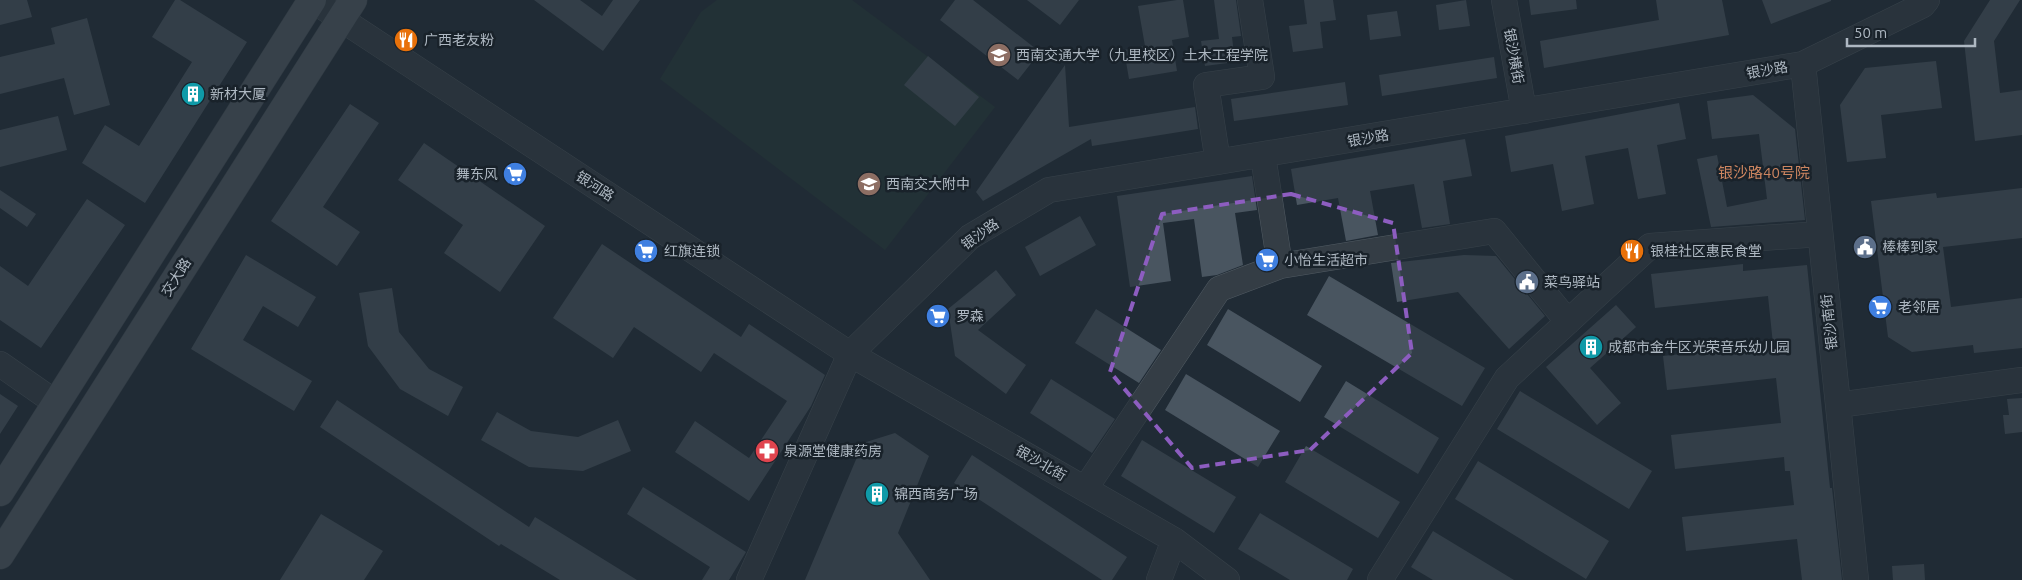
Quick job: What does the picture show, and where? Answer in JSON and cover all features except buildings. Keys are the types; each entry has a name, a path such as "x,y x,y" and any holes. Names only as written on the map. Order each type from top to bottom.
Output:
{"main road":[{"path":"0,492 312,0"},
{"name":"交大路","path":"0,555 346,10"}],"street":[{"name":"银河路","path":"312,0 346,10 850,354"},
{"path":"1218,162 1206,85 1262,76 1250,0"},
{"name":"银沙横街","path":"1504,0 1524,111"},
{"name":"银沙路","path":"850,354 970,237 1049,190 1263,156 1802,64 1923,5 1927,0"},
{"name":"银沙南街","path":"1802,64 1856,580"},
{"path":"1263,156 1280,266"},
{"path":"1085,489 1219,290 1280,266 1494,231 1568,322"},
{"path":"1380,580 1508,378 1650,246 1820,234"},
{"path":"749,580 850,354"},
{"name":"银沙北街","path":"850,354 1174,540 1227,580"},
{"path":"0,364 56,403"},
{"path":"1838,405 2022,380"},
{"path":"1160,580 1174,540"}],"highlighted area":[{"path":"1291,194 1393,223 1412,353 1310,450 1192,468 1110,372 1162,214"}],"green space":[{"name":"西南交大附中","path":"717,0 852,0 995,107 885,250 660,79 701,12"}],"place":[{"name":"广西老友粉","path":"406,40"},
{"name":"西南交通大学（九里校区）土木工程学院","path":"999,55"},
{"name":"新材大厦","path":"193,94"},
{"name":"舞东风","path":"515,174"},
{"name":"西南交大附中","path":"869,184"},
{"name":"棒棒到家","path":"1865,247"},
{"name":"红旗连锁","path":"646,251"},
{"name":"银桂社区惠民食堂","path":"1632,251"},
{"name":"小怡生活超市","path":"1267,260"},
{"name":"菜鸟驿站","path":"1527,282"},
{"name":"老邻居","path":"1880,307"},
{"name":"罗森","path":"938,316"},
{"name":"成都市金牛区光荣音乐幼儿园","path":"1591,347"},
{"name":"泉源堂健康药房","path":"767,451"},
{"name":"锦西商务广场","path":"877,494"}],"district":[{"name":"银沙路40号院","path":"1764,173"}]}
